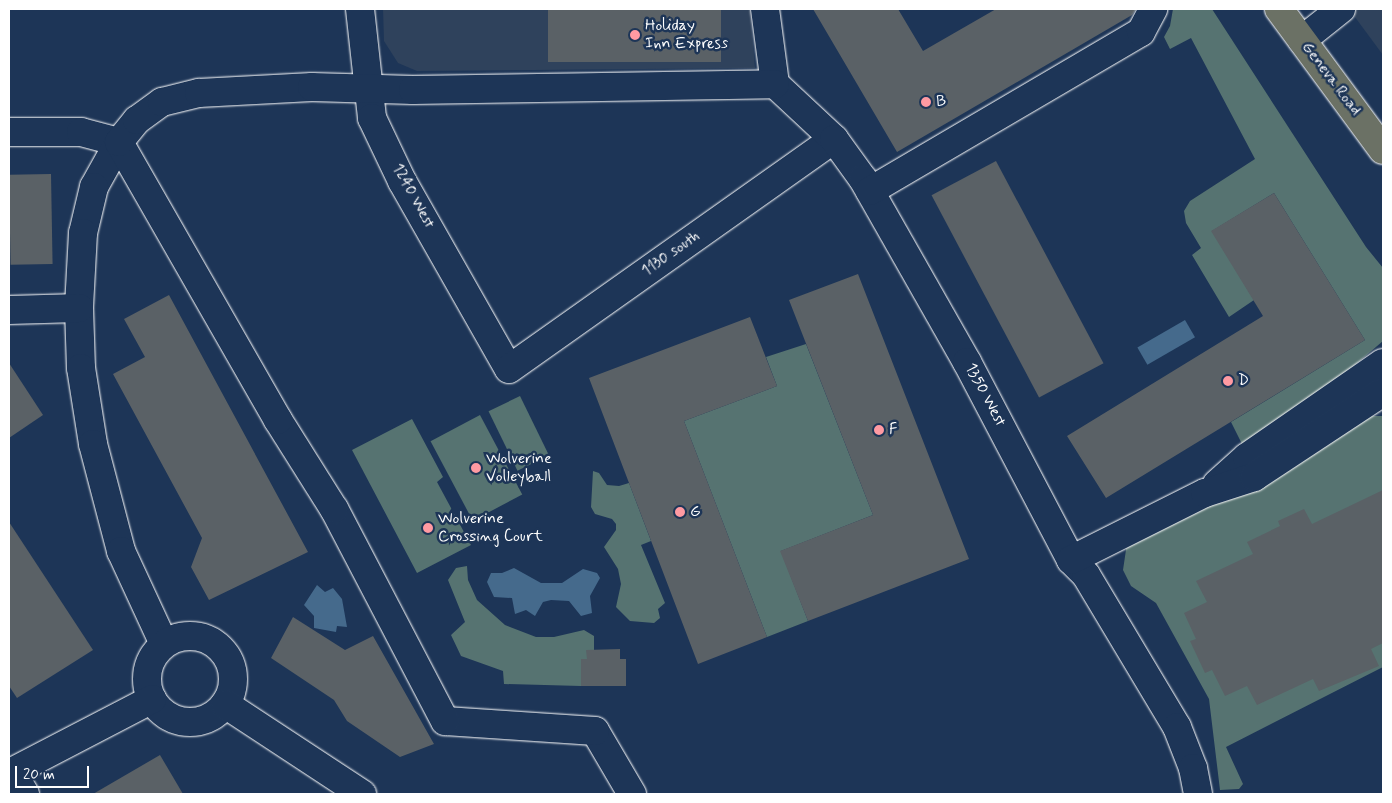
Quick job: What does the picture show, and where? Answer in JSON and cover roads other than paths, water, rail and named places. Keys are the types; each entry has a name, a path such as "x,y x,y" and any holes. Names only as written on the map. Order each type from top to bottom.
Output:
{"main road":[{"name":"Geneva Road","path":"1279,9 1383,150"}],"street":[{"name":"1240 West","path":"360,9 372,118 402,181 508,369"},
{"path":"164,644 122,551 93,444 81,368 79,308 82,233 94,187 119,142 137,120 162,102 199,93 368,87 413,90 775,84 765,9"},
{"path":"870,191 1141,32 1153,9"},
{"path":"1302,40 1341,9"},
{"name":"1350 West","path":"775,84 834,138 870,191 967,362 1071,560 1091,583 1177,727 1193,768 1198,794"},
{"path":"9,132 81,132 119,142 278,420 334,509 445,721 594,731 632,794"},
{"name":"1130 south","path":"508,369 834,138"},
{"path":"9,310 79,308"},
{"path":"1205,494 1247,457 1383,363"},
{"path":"1071,560 1205,494 1254,477 1383,392"},
{"path":"196,636 216,644 230,662 233,672 232,689 225,704 211,716 192,722 173,718 152,699 147,682 149,665 164,644 180,638 196,636"},
{"path":"15,778 152,699"},
{"path":"225,704 362,794"}],"place":[{"name":"Holiday Inn Express","path":"635,35"},
{"name":"B","path":"926,102"},
{"name":"D","path":"1228,381"},
{"name":"F","path":"879,430"},
{"name":"Wolverine Volleyball","path":"476,468"},
{"name":"G","path":"680,512"},
{"name":"Wolverine Crossing Court","path":"428,528"}]}
